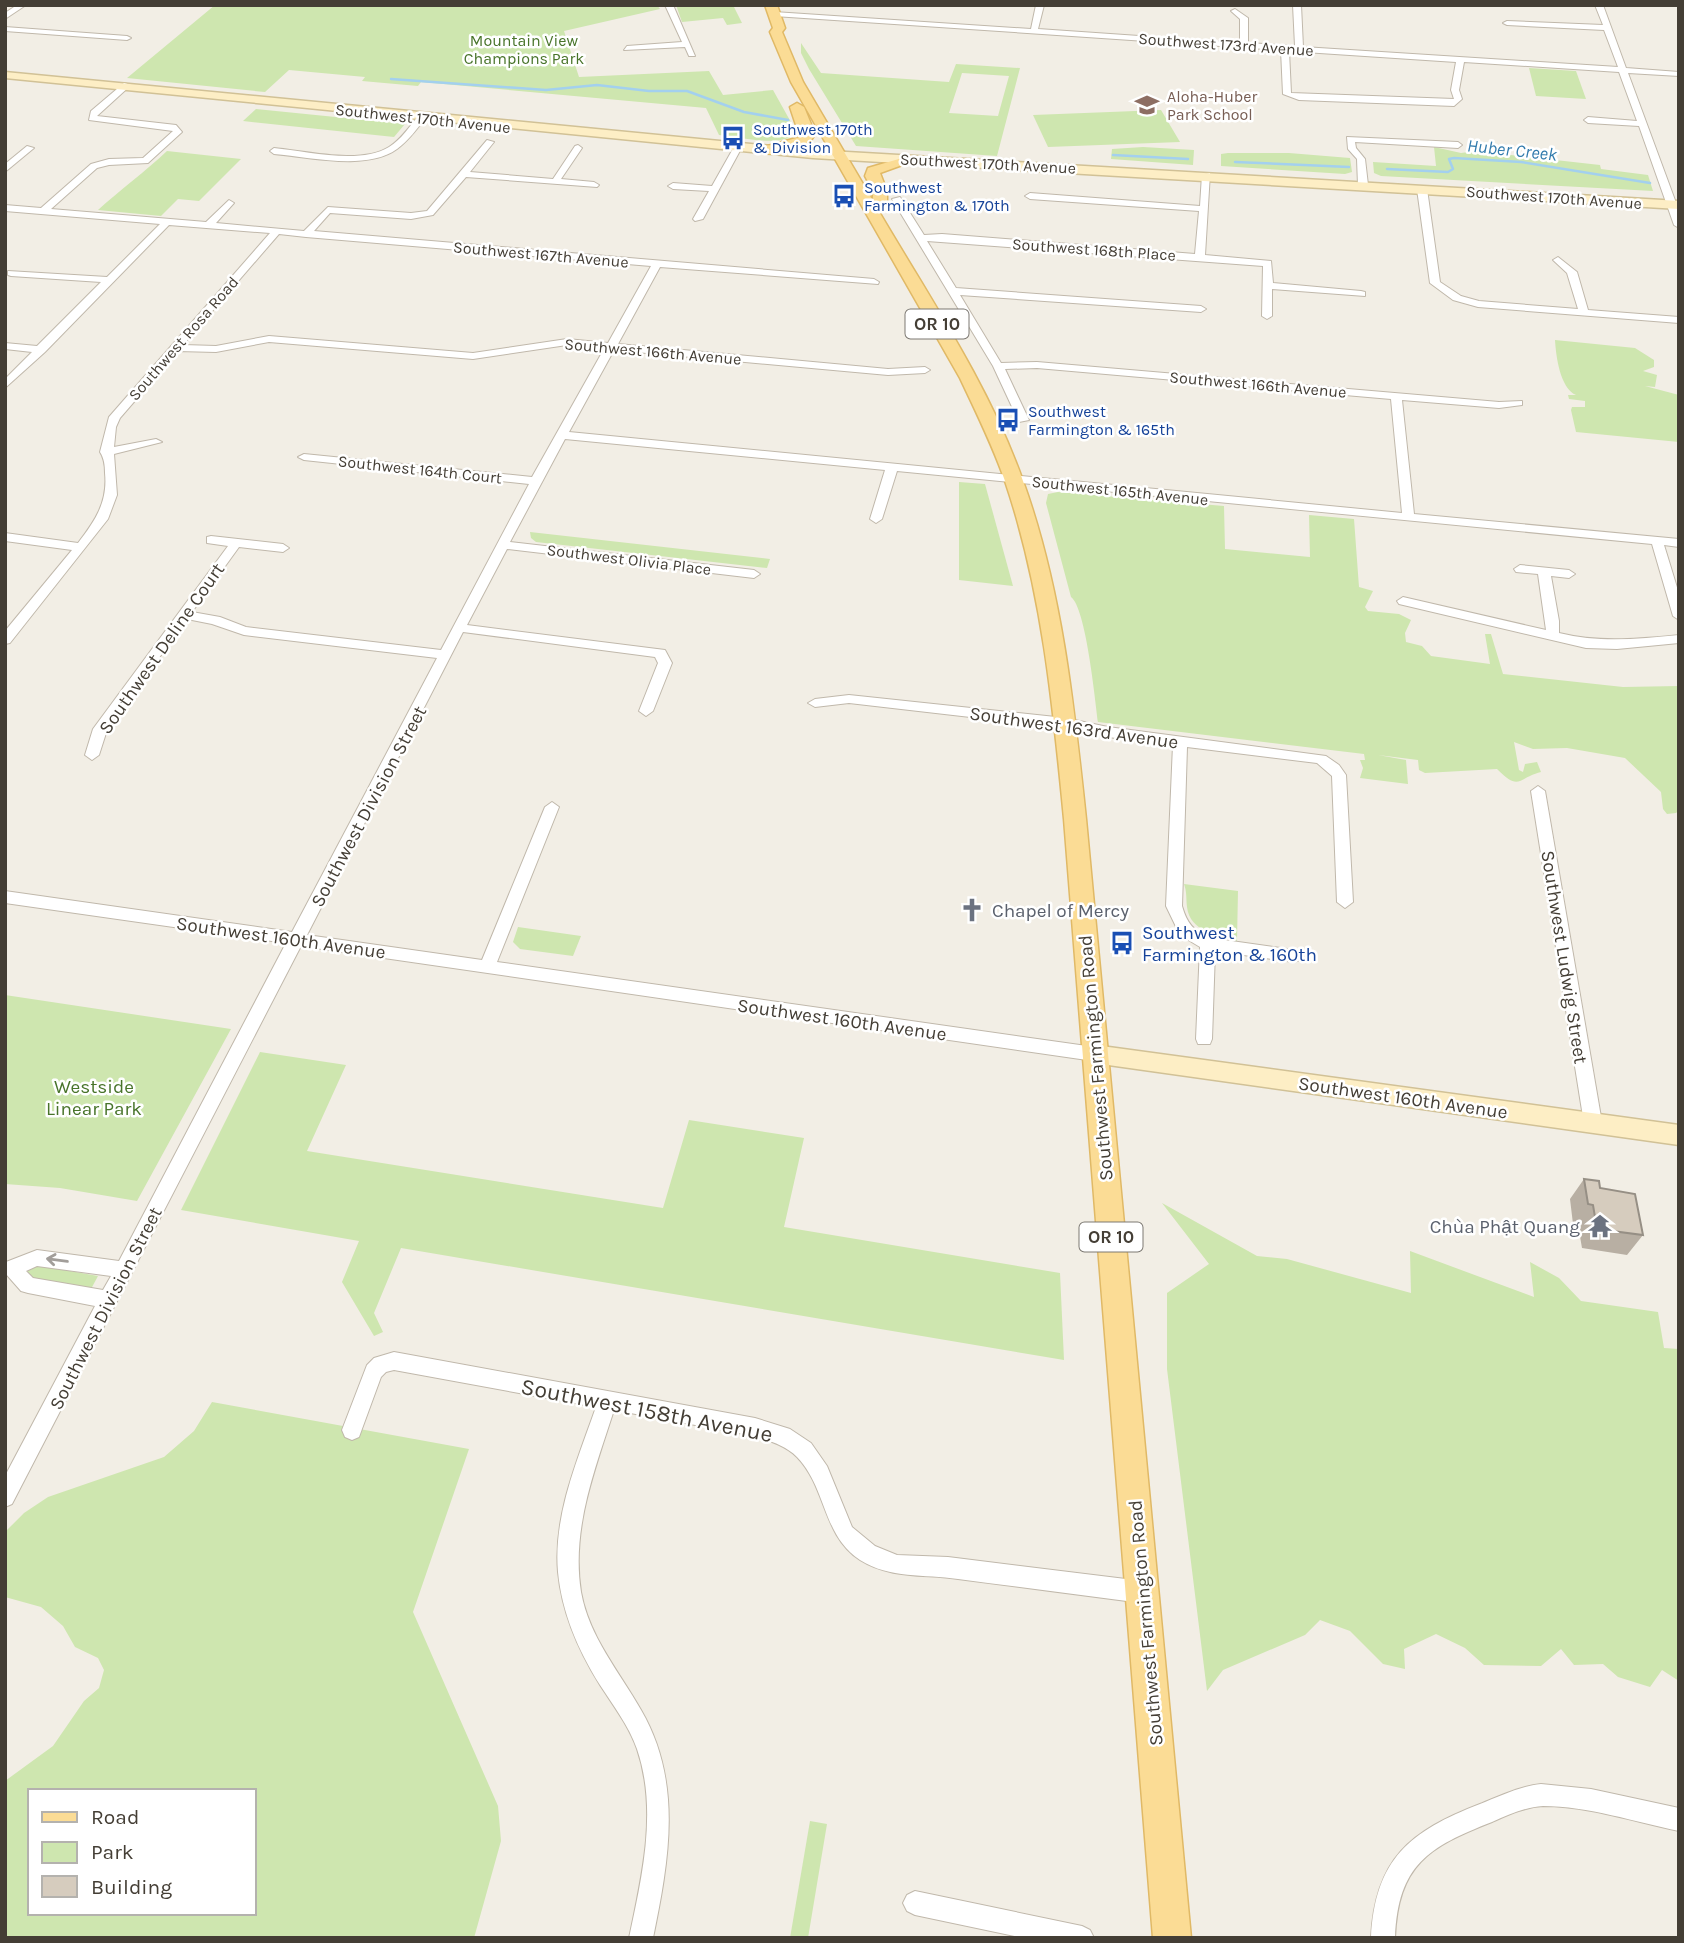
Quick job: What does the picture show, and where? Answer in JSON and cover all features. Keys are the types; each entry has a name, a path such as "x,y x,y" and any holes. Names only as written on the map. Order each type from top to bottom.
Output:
{"main road":[{"name":"Southwest Farmington Road","path":"758,5 767,28 776,32 797,82 838,156 968,378 1014,479 1047,603 1065,723 1172,1938"},
{"name":"Southwest Farmington Road","path":"772,9 779,28 776,32"},
{"name":"Southwest 170th Avenue","path":"5,75 838,156 1207,175 1675,204"},
{"path":"769,150 799,143 807,137 797,113 797,82"},
{"path":"880,225 880,191 872,174 885,165 909,160"},
{"name":"Southwest 160th Avenue","path":"1094,1055 1679,1135"}],"street":[{"path":"5,17 22,5"},
{"path":"669,5 692,54"},
{"path":"849,18 854,5"},
{"path":"1034,31 1040,5"},
{"path":"1297,5 1299,50"},
{"path":"1599,5 1642,124 1675,204 1679,225"},
{"name":"Southwest 173rd Avenue","path":"772,9 849,18 1679,74"},
{"path":"1235,11 1244,18 1244,46"},
{"path":"1507,23 1607,28"},
{"path":"5,29 127,38"},
{"path":"627,48 687,44"},
{"path":"1285,49 1287,94 1291,96 1454,103 1458,99 1455,90 1460,60"},
{"path":"42,212 90,168 100,163 143,162 180,130 93,120 94,113 127,86"},
{"path":"274,150 356,158 379,155 397,145 422,117"},
{"path":"1588,120 1642,124"},
{"path":"1363,185 1361,159 1352,149 1350,139 1458,145"},
{"path":"306,233 328,210 411,216 430,213 466,174 490,142"},
{"path":"698,219 738,147"},
{"path":"5,169 30,148"},
{"path":"555,181 578,148"},
{"path":"466,174 594,185"},
{"path":"1200,257 1207,175"},
{"path":"673,186 714,189"},
{"path":"1422,188 1435,283 1457,298 1478,304 1679,320"},
{"path":"1030,196 1204,209"},
{"path":"897,199 998,366 1023,420"},
{"path":"208,226 229,203"},
{"name":"Southwest 167th Avenue","path":"5,208 874,282"},
{"path":"5,385 166,223"},
{"name":"Southwest Rosa Road","path":"5,640 98,526 111,499 106,452 110,426 115,417 276,232"},
{"name":"Southwest 168th Place","path":"920,238 942,237 1268,262 1268,286"},
{"path":"1558,260 1572,272 1584,312"},
{"name":"Southwest Division Street","path":"5,1496 505,545 536,481 656,265"},
{"path":"11,272 109,280"},
{"path":"1267,316 1268,286 1361,294"},
{"path":"952,291 1201,309"},
{"name":"Southwest 166th Avenue","path":"174,348 216,349 275,339 473,356 545,344 610,345 888,372 925,370"},
{"path":"5,346 41,349"},
{"name":"Southwest 166th Avenue","path":"998,366 1037,365 1396,397 1499,405 1518,403"},
{"path":"1396,397 1408,517"},
{"name":"Southwest 165th Avenue","path":"562,435 1679,543"},
{"path":"106,452 156,442"},
{"name":"Southwest 164th Court","path":"304,457 536,481"},
{"path":"876,519 892,467"},
{"path":"5,537 81,547"},
{"name":"Southwest Deline Court","path":"211,540 283,548"},
{"path":"1657,541 1679,615"},
{"name":"Southwest Deline Court","path":"92,755 100,729 236,543"},
{"name":"Southwest Olivia Place","path":"505,545 754,573"},
{"path":"1520,569 1569,574"},
{"path":"1544,571 1553,621 1552,638"},
{"path":"1403,601 1586,644 1618,645 1679,639"},
{"path":"185,615 215,620 244,631 447,655"},
{"path":"461,628 661,654 663,667 646,711"},
{"name":"Southwest 163rd Avenue","path":"815,703 849,699 1065,723 1108,732 1310,755 1330,764 1339,775 1345,902"},
{"path":"1180,741 1174,906 1185,930 1208,944 1294,956"},
{"name":"Southwest Ludwig Street","path":"1538,791 1593,1123"},
{"path":"487,967 552,807"},
{"name":"Southwest 160th Avenue","path":"5,897 1094,1055"},
{"path":"1204,1039 1208,944"},
{"path":"109,1300 28,1285 9,1267 37,1258 125,1270"},
{"name":"Southwest 158th Avenue","path":"352,1430 374,1371 381,1364 408,1362 607,1402 755,1427 783,1436 804,1450 820,1473 845,1534 868,1553 897,1565 948,1567 1142,1592"},
{"path":"607,1402 577,1494 568,1567 571,1594 582,1633 648,1745 655,1779 659,1812 657,1849 641,1938"},
{"path":"1383,1938 1385,1901 1405,1859 1420,1845 1469,1819 1541,1795 1679,1820"},
{"path":"915,1903 1082,1938"}],"green space":[{"name":"Mountain View Champions Park","path":"215,5 657,5 660,9 564,31 579,77 709,71 723,95 773,90 797,133 771,141 719,135 706,108 421,82 418,86 362,81 365,77 289,70 265,92 127,78"},
{"path":"676,5 733,5 742,23 727,25 723,18 682,22"},
{"path":"801,43 821,73 949,82 956,64 1020,68 997,156 856,146 801,53","holes":["962,73 1009,76 998,116 949,113"]},
{"path":"1529,68 1576,71 1586,99 1536,96"},
{"path":"256,109 405,124 394,137 243,121"},
{"path":"1161,110 1180,142 1048,147 1033,115"},
{"path":"1143,147 1194,150 1193,165 1111,159 1112,149"},
{"path":"1434,147 1461,153 1476,151 1600,165 1601,169 1648,175 1653,191 1381,176 1374,173 1373,162 1436,166"},
{"path":"167,151 241,159 199,201 178,199 161,216 98,210 150,166"},
{"path":"1289,153 1350,158 1352,172 1345,174 1221,166 1221,154"},
{"path":"1555,340 1635,348 1654,360 1654,367 1643,371 1657,375 1655,387 1645,386 1679,395 1679,442 1576,432 1571,410 1572,407 1585,407 1585,401 1569,399 1568,395 1576,395 1563,379"},
{"path":"959,482 985,484 1013,586 959,580"},
{"path":"1058,492 1224,506 1225,549 1310,557 1309,515 1354,519 1359,587 1373,591 1365,607 1368,611 1399,614 1411,620 1405,633 1406,642 1422,646 1431,656 1490,664 1485,634 1491,634 1503,674 1623,687 1679,686 1679,810 1667,814 1663,809 1661,792 1625,758 1567,748 1533,749 1514,742 1519,770 1523,772 1525,764 1537,762 1541,772 1515,782 1497,769 1425,773 1419,770 1418,760 1378,755 1406,760 1408,784 1360,778 1363,768 1360,760 1365,760 1364,754 1098,722 1081,618 1071,597 1046,503 1048,494"},
{"path":"530,532 770,559 767,568 536,542 531,538"},
{"path":"1184,884 1238,891 1237,941 1206,931 1193,922 1187,907"},
{"path":"518,927 581,936 573,956 520,949 513,942"},
{"name":"Westside Linear Park","path":"5,995 231,1029 137,1201 60,1188 5,1184"},
{"path":"260,1052 346,1065 307,1151 663,1208 689,1120 804,1138 784,1227 1060,1273 1064,1360 401,1248 374,1313 383,1332 374,1336 342,1282 359,1241 181,1210"},
{"path":"1162,1203 1257,1256 1287,1259 1411,1293 1410,1251 1534,1297 1530,1262 1559,1278 1581,1301 1658,1312 1664,1348 1679,1349 1679,1681 1662,1670 1650,1687 1618,1677 1603,1664 1574,1665 1561,1649 1541,1666 1484,1665 1465,1648 1436,1634 1404,1649 1405,1669 1383,1664 1350,1631 1320,1620 1305,1635 1223,1670 1207,1691 1167,1369 1167,1293 1209,1264"},
{"path":"31,1264 98,1276 91,1289 27,1278 24,1270"},
{"path":"212,1402 469,1449 413,1612 498,1806 501,1841 474,1938 5,1938 5,1781 53,1746 84,1701 99,1688 104,1670 98,1658 75,1647 63,1626 41,1607 5,1597 5,1532 24,1513 48,1497 164,1457 194,1431"},
{"path":"810,1821 827,1824 808,1938 790,1938"}],"building":[{"path":"1584,1179 1599,1181 1600,1188 1635,1194 1643,1235 1597,1229 1593,1205 1588,1204"}],"waterway":[{"name":"Huber Creek","path":"391,79 546,90 597,85 649,91 687,91 744,112 788,120"},
{"name":"Huber Creek","path":"1113,155 1188,159"},
{"name":"Huber Creek","path":"1387,169 1448,172 1453,169 1449,159 1454,158 1521,162 1650,183"},
{"name":"Huber Creek","path":"1235,162 1349,167"}],"place":[{"name":"Aloha-Huber Park School","path":"1147,105"},
{"name":"Southwest 170th & Division","path":"733,138"},
{"name":"Southwest Farmington & 170th","path":"844,196"},
{"name":"Southwest Farmington & 165th","path":"1008,420"},
{"name":"Chapel of Mercy","path":"972,910"},
{"name":"Southwest Farmington & 160th","path":"1122,943"},
{"name":"Chùa Phật Quang","path":"1600,1226"}]}
